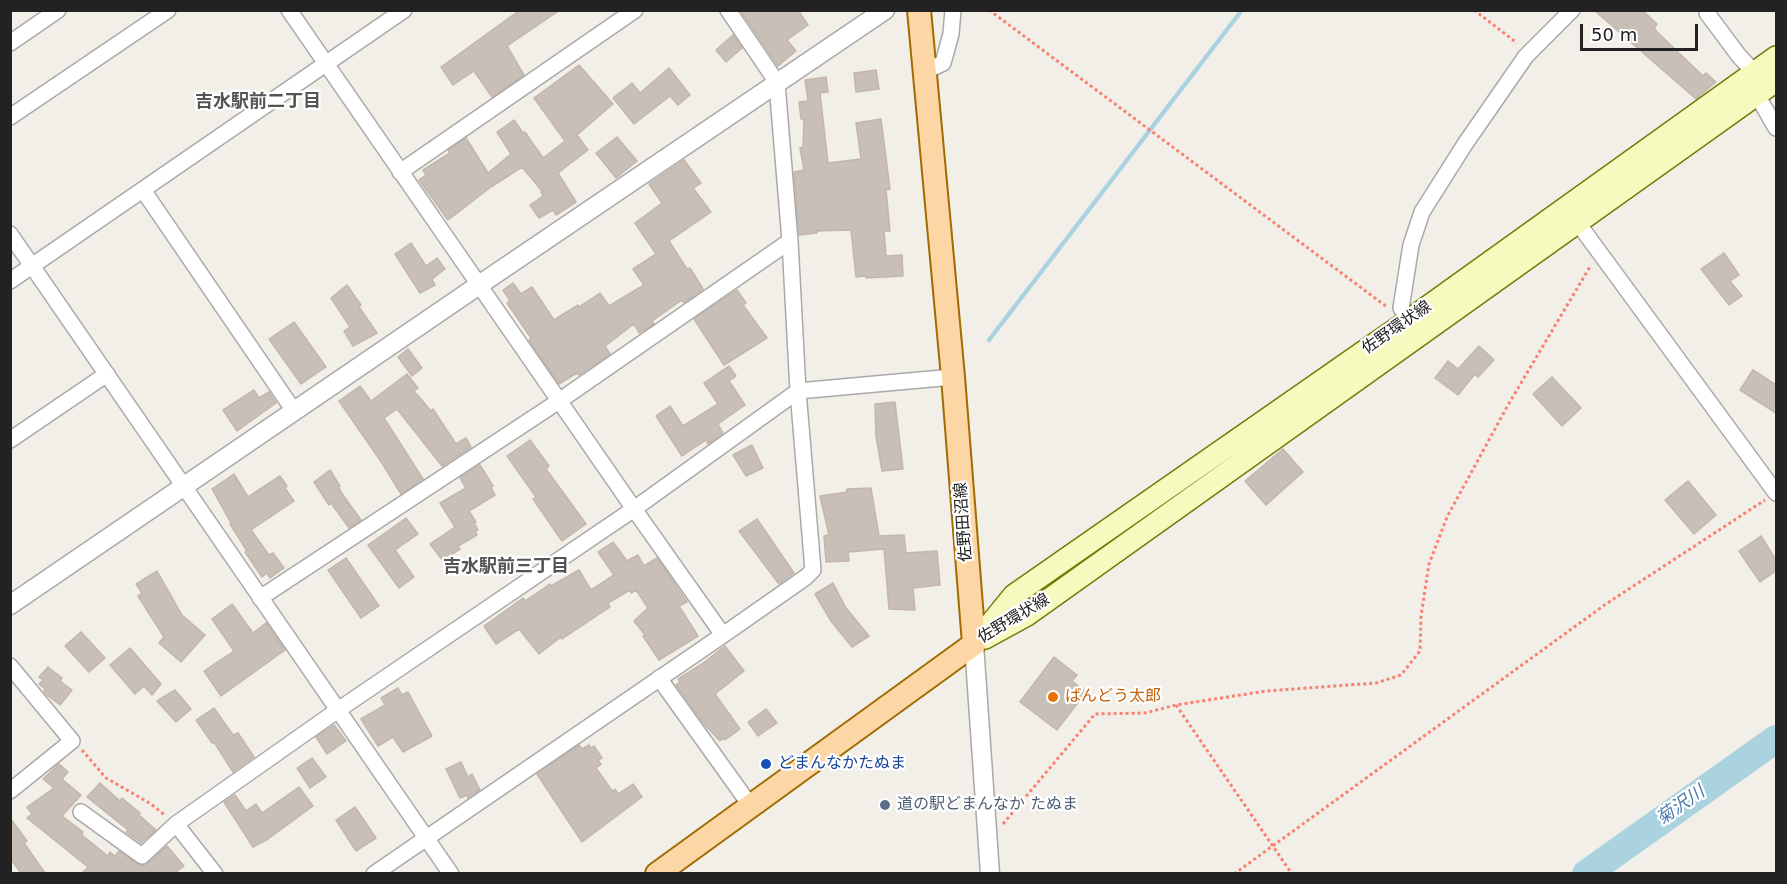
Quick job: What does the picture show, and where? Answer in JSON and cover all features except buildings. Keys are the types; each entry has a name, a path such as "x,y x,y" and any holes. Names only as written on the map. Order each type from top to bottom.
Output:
{"main road":[{"name":"佐野田沼線","path":"919,10 953,377 974,644"},
{"name":"佐野環状線","path":"1572,215 1776,57"},
{"name":"佐野環状線","path":"974,644 1014,595 1410,321 1776,81"},
{"path":"657,873 974,644"}],"street":[{"path":"10,43 58,10"},
{"path":"10,117 168,10"},
{"path":"289,10 723,635"},
{"path":"10,281 404,10"},
{"path":"400,172 635,10"},
{"path":"374,873 723,635 813,570 798,391 778,84 728,10"},
{"path":"10,605 885,10"},
{"path":"924,72 943,63 951,34 953,10"},
{"path":"1410,321 1411,245 1422,212 1465,144 1526,56 1572,10"},
{"path":"1707,13 1739,56 1755,73 1757,95 1776,128"},
{"path":"143,190 294,411"},
{"path":"1572,215 1776,492"},
{"path":"10,234 451,873"},
{"path":"260,598 559,401 790,241"},
{"path":"10,440 107,374"},
{"path":"81,812 142,856 176,825 338,710 634,509 798,391 953,377"},
{"path":"974,644 990,873"},
{"path":"10,666 72,741 10,791"},
{"path":"660,678 750,806"},
{"path":"176,825 215,873"}],"path":[{"path":"989,10 1386,307 1410,321"},
{"path":"1474,10 1530,54"},
{"path":"987,843 1095,714 1145,713 1176,705 1266,691 1376,683 1401,675 1420,651 1420,615 1429,564 1447,517 1508,405 1599,252"},
{"path":"1234,873 1606,604 1776,492"},
{"path":"1176,705 1292,873"},
{"path":"72,741 106,778 151,804 176,825"}],"waterway":[{"path":"989,340 1242,10"},
{"name":"菊沢川","path":"1586,874 1776,739"}],"place":[{"name":"ばんどう太郎","path":"1053,697"},
{"name":"どまんなかたぬま","path":"766,764"},
{"name":"道の駅どまんなか たぬま","path":"885,805"}],"district":[{"name":"吉水駅前二丁目","path":"258,102"},
{"name":"吉水駅前三丁目","path":"506,567"}]}
